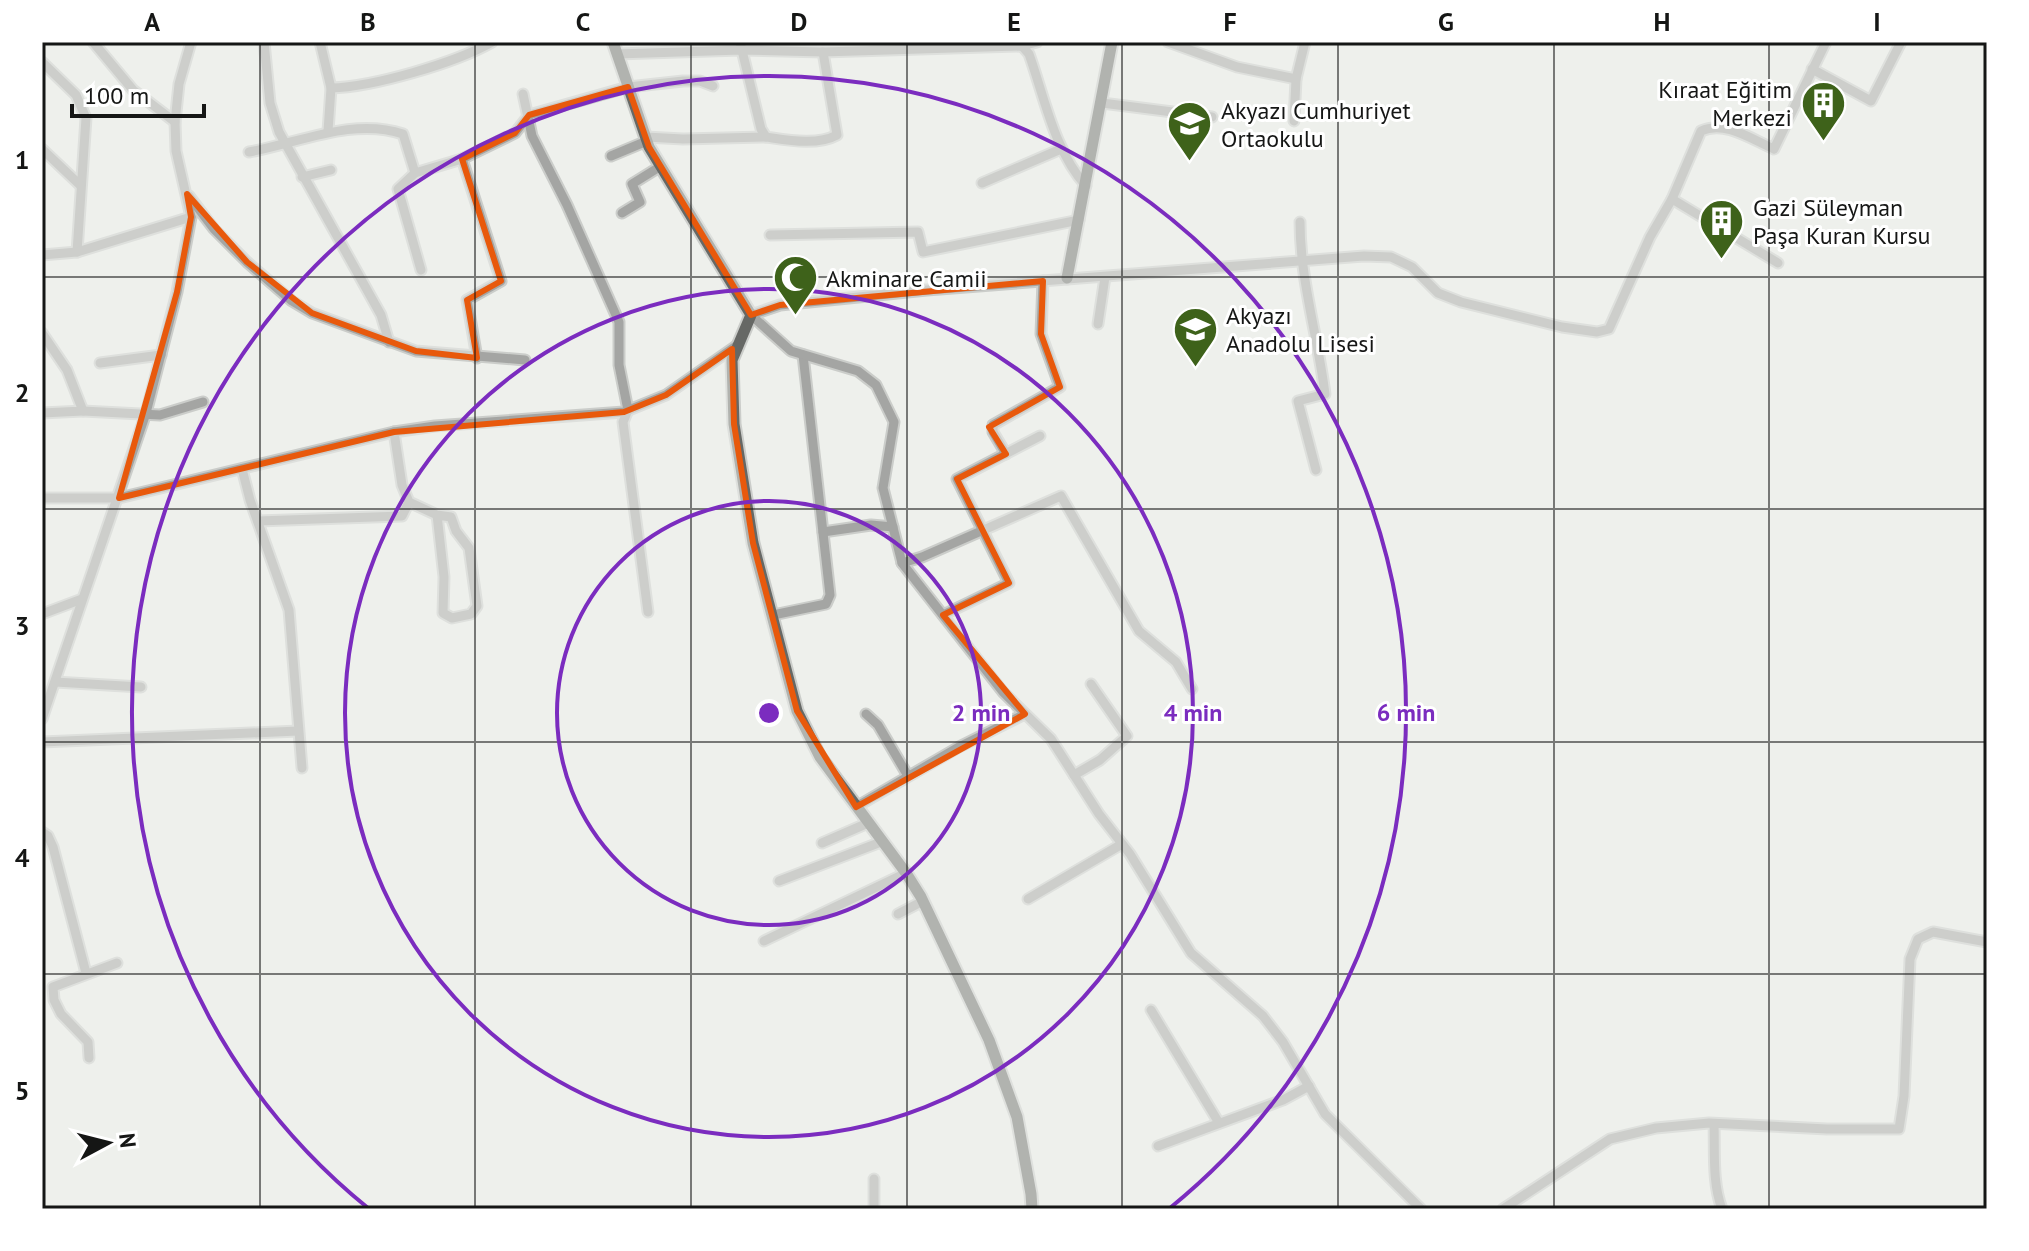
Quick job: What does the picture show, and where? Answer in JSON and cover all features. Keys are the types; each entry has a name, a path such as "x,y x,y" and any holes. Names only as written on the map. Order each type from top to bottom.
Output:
{"main road":[{"path":"1067,278 1112,42"},
{"path":"615,48 646,139 751,315 732,360 734,424 753,543 797,711 820,757 906,873 923,901 989,1040 1017,1117 1032,1209"}],"street":[{"path":"93,42 133,90 175,122"},
{"path":"42,719 119,498 161,355 191,217 176,151 175,122 179,84 191,42"},
{"path":"264,42 270,103 285,146 381,315 389,342"},
{"path":"328,131 331,88 322,45 335,42"},
{"path":"331,88 353,87 395,77 477,50 492,42"},
{"path":"615,48 741,46 823,52 900,46 1022,46 1037,42"},
{"path":"1170,42 1237,67 1296,79"},
{"path":"1294,121 1296,79 1305,42"},
{"path":"1421,1209 1325,1114 1283,1042 1263,1016 1191,953 1051,739 1003,692 902,563 883,488 894,422 876,385 858,371 791,351 751,315 780,305 1067,278 1301,259 1391,257 1412,267 1438,293 1461,302 1562,327 1597,332 1609,329 1701,131 1711,126 1724,127 1774,149 1826,42"},
{"path":"1812,69 1871,101 1901,42"},
{"path":"741,46 761,129 766,137"},
{"path":"1022,46 1029,54 1061,149 1072,170 1086,186"},
{"path":"611,156 646,139 766,137 828,140 837,135 823,52"},
{"path":"42,62 76,95 86,118 77,252"},
{"path":"421,270 398,189 415,173 462,159 515,133 529,115 628,87 683,81 700,81 713,86"},
{"path":"523,94 532,136 567,205 619,322 619,365 628,410 623,422 648,612"},
{"path":"1102,103 1212,117"},
{"path":"249,152 285,146 328,131 388,129 403,134 415,173"},
{"path":"42,149 80,185"},
{"path":"982,183 1061,149"},
{"path":"462,159 501,281 467,300 477,358"},
{"path":"622,213 640,202 632,184 661,166"},
{"path":"302,177 331,170"},
{"path":"187,194 225,240 292,301 312,313 416,351 525,360"},
{"path":"1672,199 1778,263"},
{"path":"42,255 77,252 191,217"},
{"path":"770,235 918,232 923,252 1079,220"},
{"path":"1300,222 1301,259 1320,352 1325,394 1298,401 1316,470"},
{"path":"1098,324 1105,277"},
{"path":"1006,454 993,432 993,425 1060,387 1043,347 1043,281"},
{"path":"42,333 67,370 83,411"},
{"path":"42,498 119,498 394,432 628,410 666,395 739,344"},
{"path":"100,363 161,355"},
{"path":"773,615 826,604 830,595 803,355"},
{"path":"42,413 83,411 160,415 203,402"},
{"path":"394,432 402,485 409,502 437,515 451,517 456,531 469,548 477,606 471,614 452,618 443,613 444,577 437,515"},
{"path":"943,615 1009,583 957,479 1040,436"},
{"path":"242,469 289,610 302,768"},
{"path":"902,563 1061,496 1139,631 1176,662 1192,689"},
{"path":"258,521 402,516 409,502"},
{"path":"823,532 871,525 893,527"},
{"path":"42,614 82,599"},
{"path":"55,682 141,687"},
{"path":"1074,775 1100,760 1127,736 1091,684"},
{"path":"866,714 878,725 908,776"},
{"path":"856,807 1025,714"},
{"path":"42,742 298,731"},
{"path":"822,843 868,823"},
{"path":"42,832 48,836 53,847 86,973"},
{"path":"779,881 881,842"},
{"path":"1028,899 1122,844"},
{"path":"764,941 906,873"},
{"path":"898,914 923,901"},
{"path":"1503,1209 1610,1139 1656,1128 1714,1124 1899,1129 1904,1096 1910,959 1918,939 1933,932 1987,942"},
{"path":"89,1058 88,1042 61,1014 54,1000 53,987 117,963"},
{"path":"1151,1010 1219,1123"},
{"path":"1158,1146 1283,1100 1309,1086"},
{"path":"1714,1124 1717,1184 1722,1209"},
{"path":"874,1179 874,1209"}],"highlighted area":[{"path":"628,87 649,147 751,315 780,305 1043,281 1041,334 1060,387 989,427 1006,454 957,479 1009,583 943,615 1025,714 856,807 797,711 753,543 734,424 732,349 666,395 624,412 394,432 119,498 177,292 191,217 187,194 247,262 312,313 416,351 477,358 467,300 501,281 462,159 515,133 529,115"}],"place":[{"name":"Kıraat Eğitim Merkezi","path":"1823,142"},
{"name":"Akyazı Cumhuriyet Ortaokulu","path":"1190,163"},
{"name":"Gazi Süleyman Paşa Kuran Kursu","path":"1722,260"},
{"name":"Akminare Camii","path":"795,317"},
{"name":"Akyazı Anadolu Lisesi","path":"1195,368"}]}
